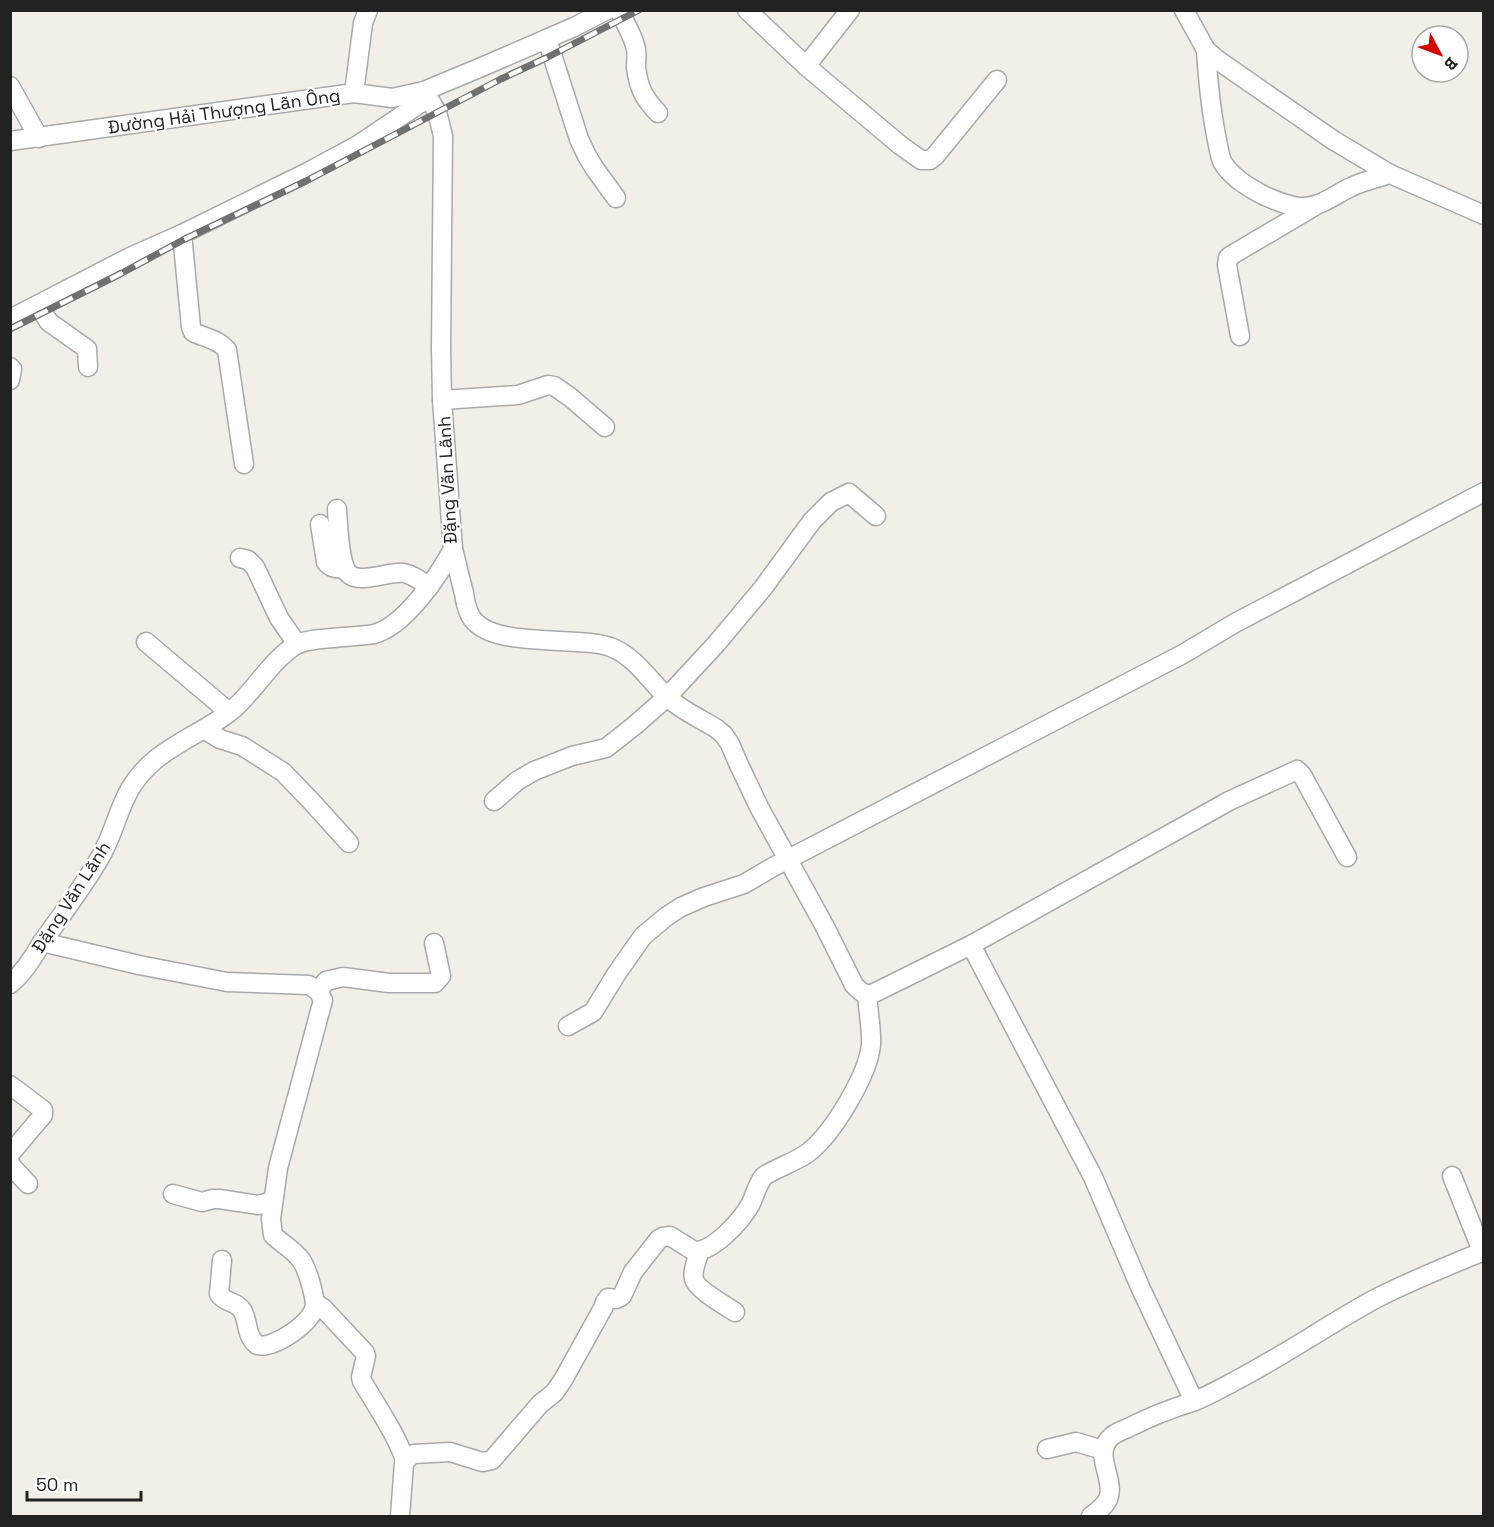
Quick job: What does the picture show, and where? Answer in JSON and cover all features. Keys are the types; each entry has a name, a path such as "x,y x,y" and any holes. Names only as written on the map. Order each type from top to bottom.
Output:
{"street":[{"name":"Đường Hải Thượng Lãn Ông","path":"10,141 354,93 363,23 368,10"},
{"path":"10,319 358,145 426,94 607,10"},
{"path":"619,10 630,31 636,50 636,68 640,86 646,99 658,113"},
{"path":"747,10 806,66 900,146 925,161 934,156 997,80"},
{"path":"806,66 849,10"},
{"path":"1184,10 1206,50 1218,62 1333,140 1390,174 1484,215"},
{"path":"548,39 586,156 616,198"},
{"path":"1206,50 1211,106 1222,162 1244,184 1274,200 1305,207 1320,203"},
{"path":"10,86 39,138"},
{"path":"354,93 392,98 426,94"},
{"name":"Đặng Văn Lãnh","path":"10,984 20,974 102,854 127,793 137,778 155,760 229,712 273,664 297,644 375,633 386,629 406,613 429,587 453,549 442,400 442,136 437,112 426,94"},
{"path":"1240,336 1227,266 1228,258 1352,186 1390,174"},
{"path":"182,234 191,327 194,332 217,341 227,350 244,464"},
{"path":"42,303 49,322 87,349 88,367"},
{"path":"10,367 12,369 10,380"},
{"path":"442,400 518,395 548,385 554,386 605,427"},
{"path":"568,1026 593,1012 643,936 681,907 744,884 1183,654 1235,623 1484,492"},
{"path":"494,801 517,781 534,771 572,756 606,748 667,697 717,643 763,588 812,521 839,497 849,493 876,516"},
{"path":"337,509 340,542 345,569 349,574 356,578 368,578 406,573 418,578 429,587"},
{"path":"320,524 326,562 334,568 345,569"},
{"path":"453,549 467,608 478,625 504,636 597,644 620,651 638,665 673,702 717,729 727,739 759,807 789,859 854,985 860,992 872,994 971,945 1230,801 1297,770 1302,775 1347,857"},
{"path":"240,558 249,560 255,567 279,618 297,644"},
{"path":"146,642 229,712"},
{"path":"204,729 220,740 242,746 283,772 349,843"},
{"path":"42,942 139,965 227,982 309,984 318,991 323,1000 278,1168 271,1219 273,1235 301,1260 307,1272 315,1303 313,1312 294,1332 266,1346 257,1345 250,1337 242,1310 234,1303 223,1300 219,1294 222,1260"},
{"path":"318,991 326,981 343,977 389,983 435,983 441,976 434,944"},
{"path":"971,945 1093,1177 1141,1289 1194,1401"},
{"path":"405,1460 414,1454 450,1452 483,1462 492,1460 540,1404 554,1394 605,1302 608,1298 622,1296 633,1272 659,1239 669,1236 694,1251 704,1250 738,1224 764,1176 810,1152 845,1107 868,1058 871,1043 867,994"},
{"path":"10,1085 44,1112 10,1154"},
{"path":"10,1163 28,1184"},
{"path":"1091,1516 1102,1507 1109,1496 1103,1450 1107,1442 1117,1433 1234,1382 1375,1299 1483,1251 1452,1176"},
{"path":"172,1194 202,1203 219,1198 258,1205 273,1201"},
{"path":"699,1251 694,1280 700,1288 735,1312"},
{"path":"315,1303 323,1308 365,1353 362,1381 401,1447 405,1460 400,1516"},
{"path":"1047,1449 1076,1442 1103,1450"}],"railway":[{"path":"10,329 183,240 306,181 639,10"}]}
